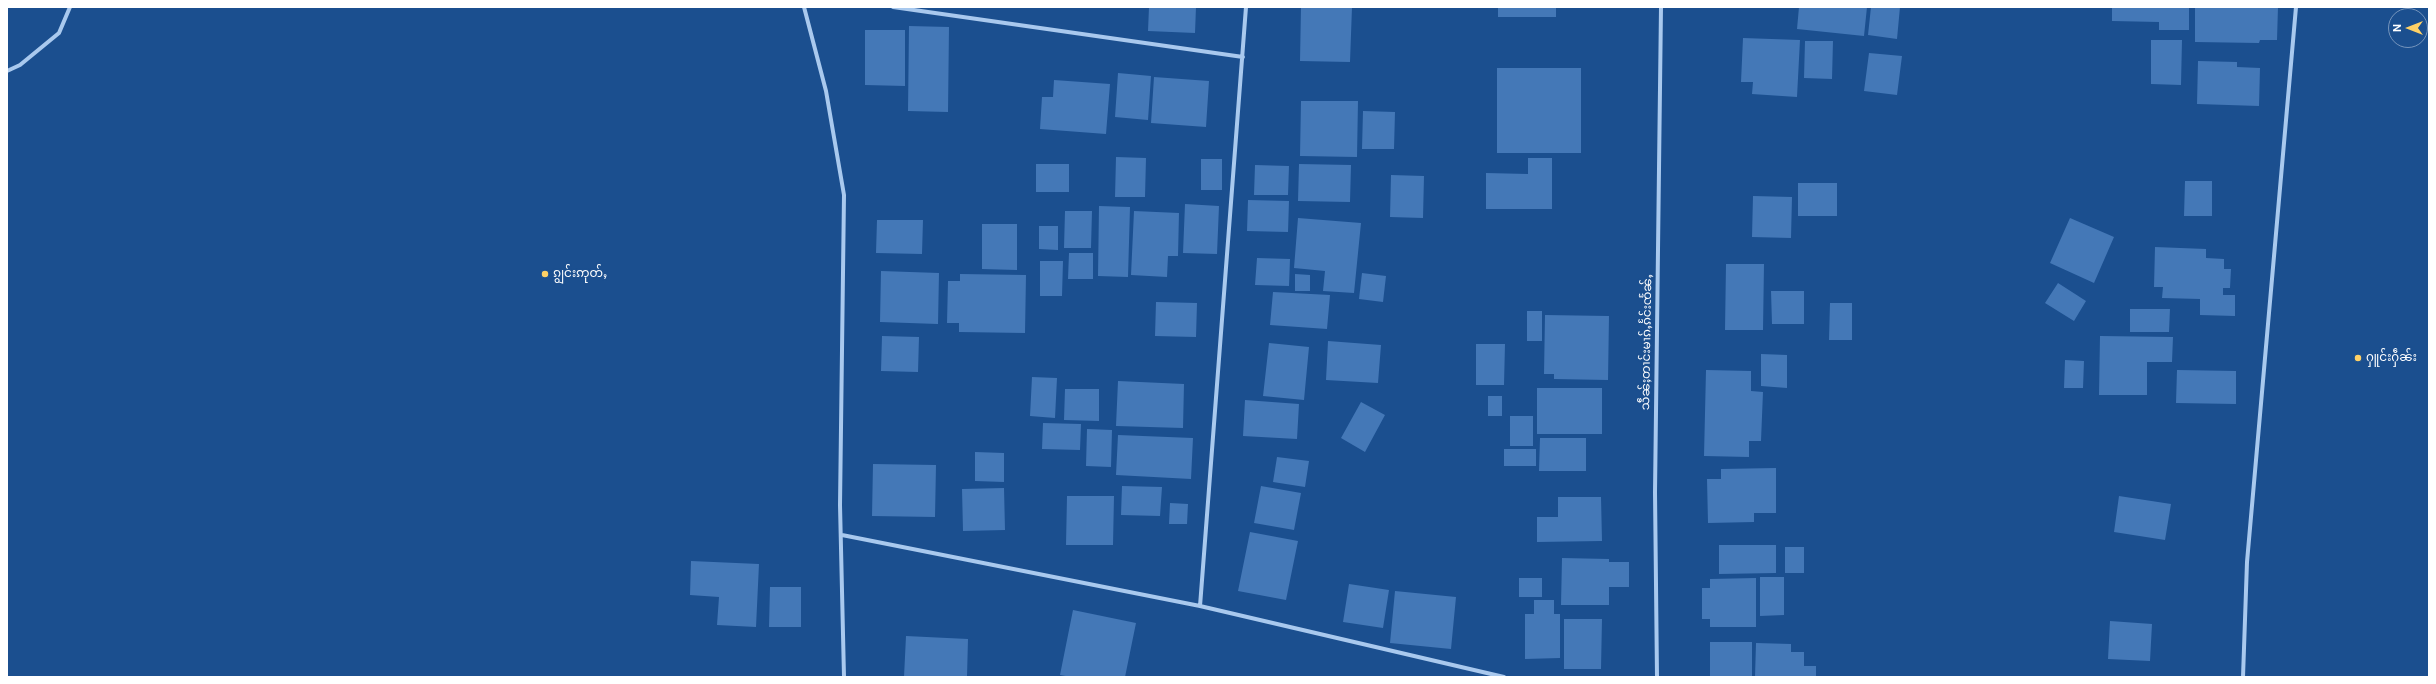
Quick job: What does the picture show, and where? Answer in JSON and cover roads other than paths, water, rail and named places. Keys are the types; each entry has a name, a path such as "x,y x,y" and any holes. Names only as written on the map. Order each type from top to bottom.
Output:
{"street":[{"path":"7,71 20,65 59,33 70,7"},
{"path":"804,7 826,91 844,195 840,505 842,535 844,677"},
{"path":"893,7 1243,57"},
{"path":"1200,606 1246,7"},
{"name":"သဵၼ်ႈတၢင်းမၢၵ်ႇၵႅင်းၸႅၼ်ႇ","path":"1657,677 1655,492 1661,7"},
{"path":"2243,677 2247,562 2296,7"},
{"path":"842,535 1200,606 1504,677"}],"place":[{"name":"ၵျွင်းဢုတ်ႇ","path":"545,274"},
{"name":"ႁူင်းႁဵၼ်း","path":"2358,358"}]}
